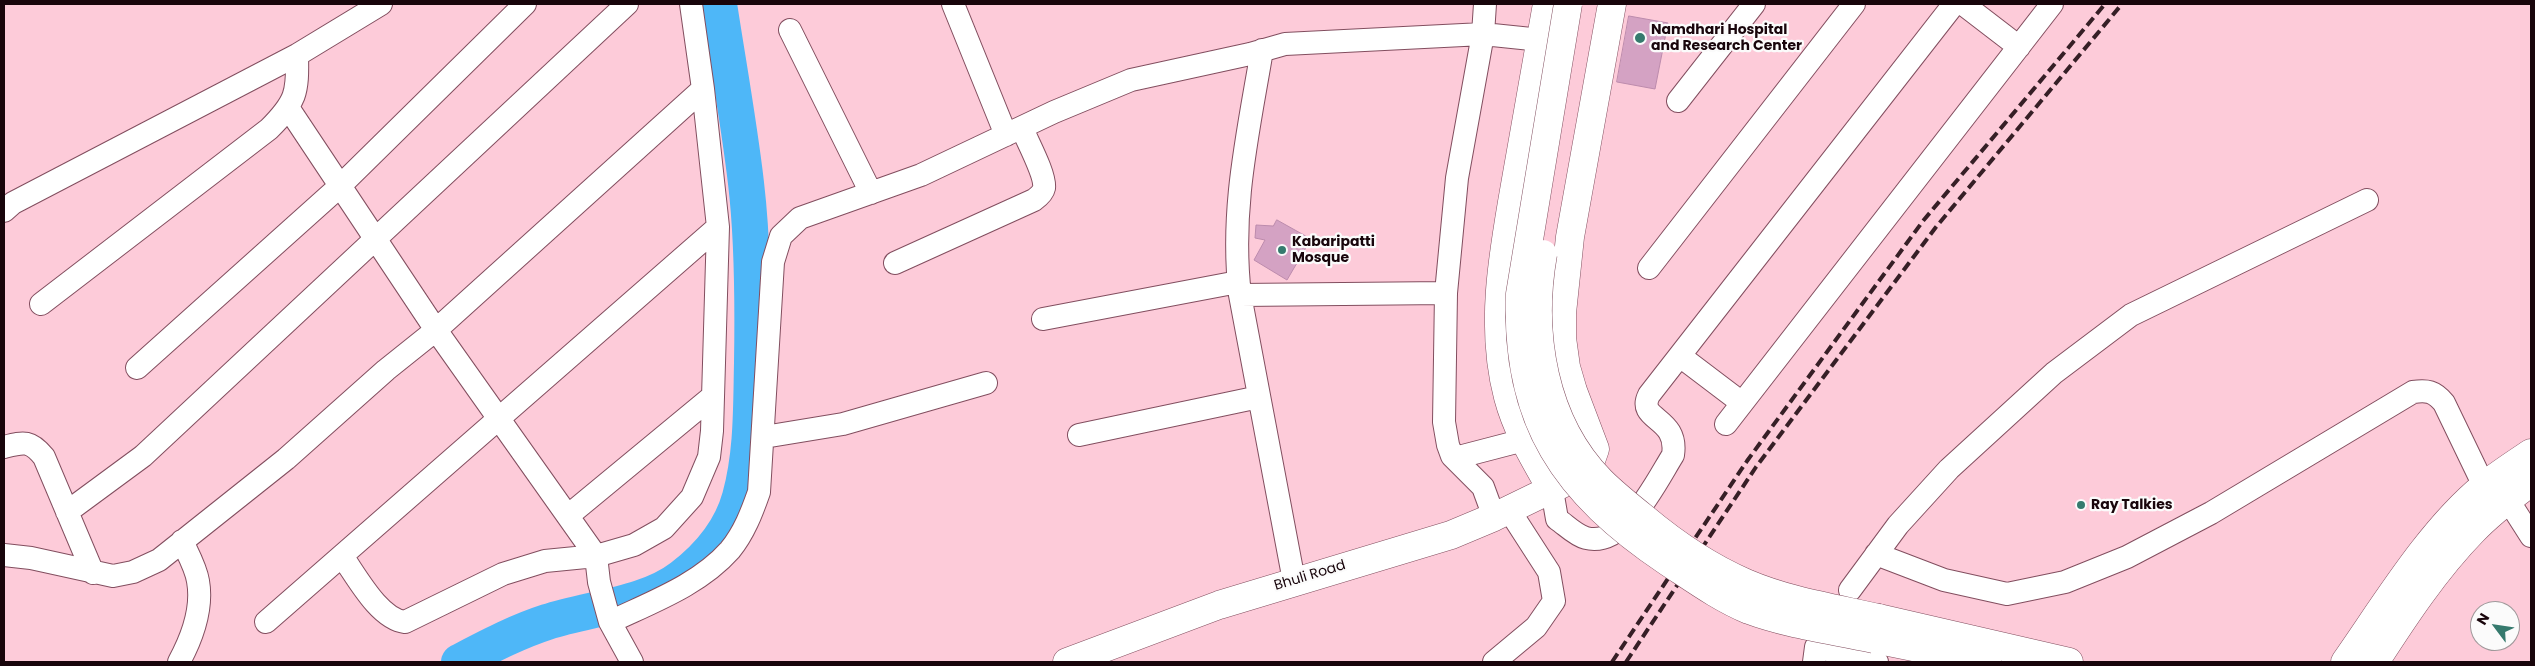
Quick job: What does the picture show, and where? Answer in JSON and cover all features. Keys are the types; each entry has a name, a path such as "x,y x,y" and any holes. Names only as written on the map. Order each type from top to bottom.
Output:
{"main road":[{"path":"1547,4 1500,279 1499,343 1502,368 1511,409 1524,440 1552,490"},
{"path":"1568,4 1520,294 1518,323 1525,379 1545,438 1575,482 1596,506 1621,529 1695,580 1733,602 1770,617 1987,662"},
{"path":"1587,4 1541,263 1538,318 1541,360 1549,393 1562,426 1577,451 1600,480 1660,532 1692,554 1747,583 1778,595 1876,640 2069,662"},
{"name":"Bhuli Road","path":"1067,662 1219,605 1451,535 1502,514 1552,490 1589,466 1595,450 1572,391 1566,368 1562,338 1562,313 1570,237 1612,4"},
{"path":"2345,662 2407,573 2446,525 2484,486 2531,453"},
{"path":"2375,662 2450,558 2473,531 2531,482"}],"street":[{"path":"4,212 13,203 297,55 381,4"},
{"path":"136,368 339,187 525,4"},
{"path":"67,512 111,482 143,456 628,4"},
{"path":"342,556 381,610 394,621 405,622 503,574 546,561 596,556 634,546 664,528 692,497 709,457 713,396 718,227 703,89 691,4"},
{"path":"895,263 1034,200 1041,194 1044,188 1043,178 1014,131 953,4"},
{"path":"1485,4 1483,34 1457,178 1446,294 1444,422 1448,445 1455,458 1482,487 1549,572 1554,601 1536,626 1494,662"},
{"path":"1678,101 1754,4"},
{"path":"1649,268 1854,4"},
{"path":"1552,490 1557,519 1583,537 1599,538 1610,535 1634,515 1673,455 1674,440 1672,433 1650,414 1646,402 1954,4"},
{"path":"1962,4 2019,47"},
{"path":"1726,424 2052,4"},
{"path":"790,30 871,193"},
{"path":"608,618 679,589 706,572 731,549 748,522 759,492 764,437 773,262 781,236 800,218 920,175 1130,80 1285,44 1483,34 1541,40"},
{"path":"1262,50 1238,200 1236,263 1239,289 1294,581"},
{"path":"41,304 269,129 289,109 298,83 297,55"},
{"path":"4,555 31,558 93,573 114,576 133,572 159,560 286,459 386,370 436,330 703,89"},
{"path":"289,109 374,240 596,556 599,582 608,618 632,662"},
{"path":"1850,590 1876,554 1949,469 2003,417 2054,373 2131,315 2367,200"},
{"path":"266,622 718,227"},
{"path":"1043,319 1239,289 1446,294"},
{"path":"1680,356 1742,403"},
{"path":"764,437 843,424 986,383"},
{"path":"1876,554 1944,580 2007,594 2065,582 2127,557 2211,512 2413,392 2426,390 2436,394 2444,402 2484,486"},
{"path":"569,515 713,396"},
{"path":"1078,435 1259,397"},
{"path":"1455,458 1524,440"},
{"path":"4,447 26,442 36,448 44,457 93,573"},
{"path":"2508,500 2531,536"},
{"path":"179,662 195,624 200,603 198,580 182,541"},
{"path":"1814,662 1816,647 1876,640"}],"building":[{"path":"1629,16 1668,23 1655,89 1617,82"},
{"name":"Kabaripatti Mosque","path":"1277,220 1311,239 1287,280 1254,260 1265,240 1255,238 1256,225 1273,226"}],"waterway":[{"path":"459,662 502,640 536,626 563,617 635,600 668,586 692,569 709,552 725,532 736,509 744,481 750,431 752,273 746,183 719,4"}],"railway":[{"path":"1612,662 1747,461 1923,221 2105,4"},
{"path":"1626,662 1756,467 1936,227 2122,4"}],"place":[{"name":"Namdhari Hospital and Research Center","path":"1640,38"},
{"name":"Kabaripatti Mosque","path":"1282,250"},
{"name":"Ray Talkies","path":"2081,505"}]}
